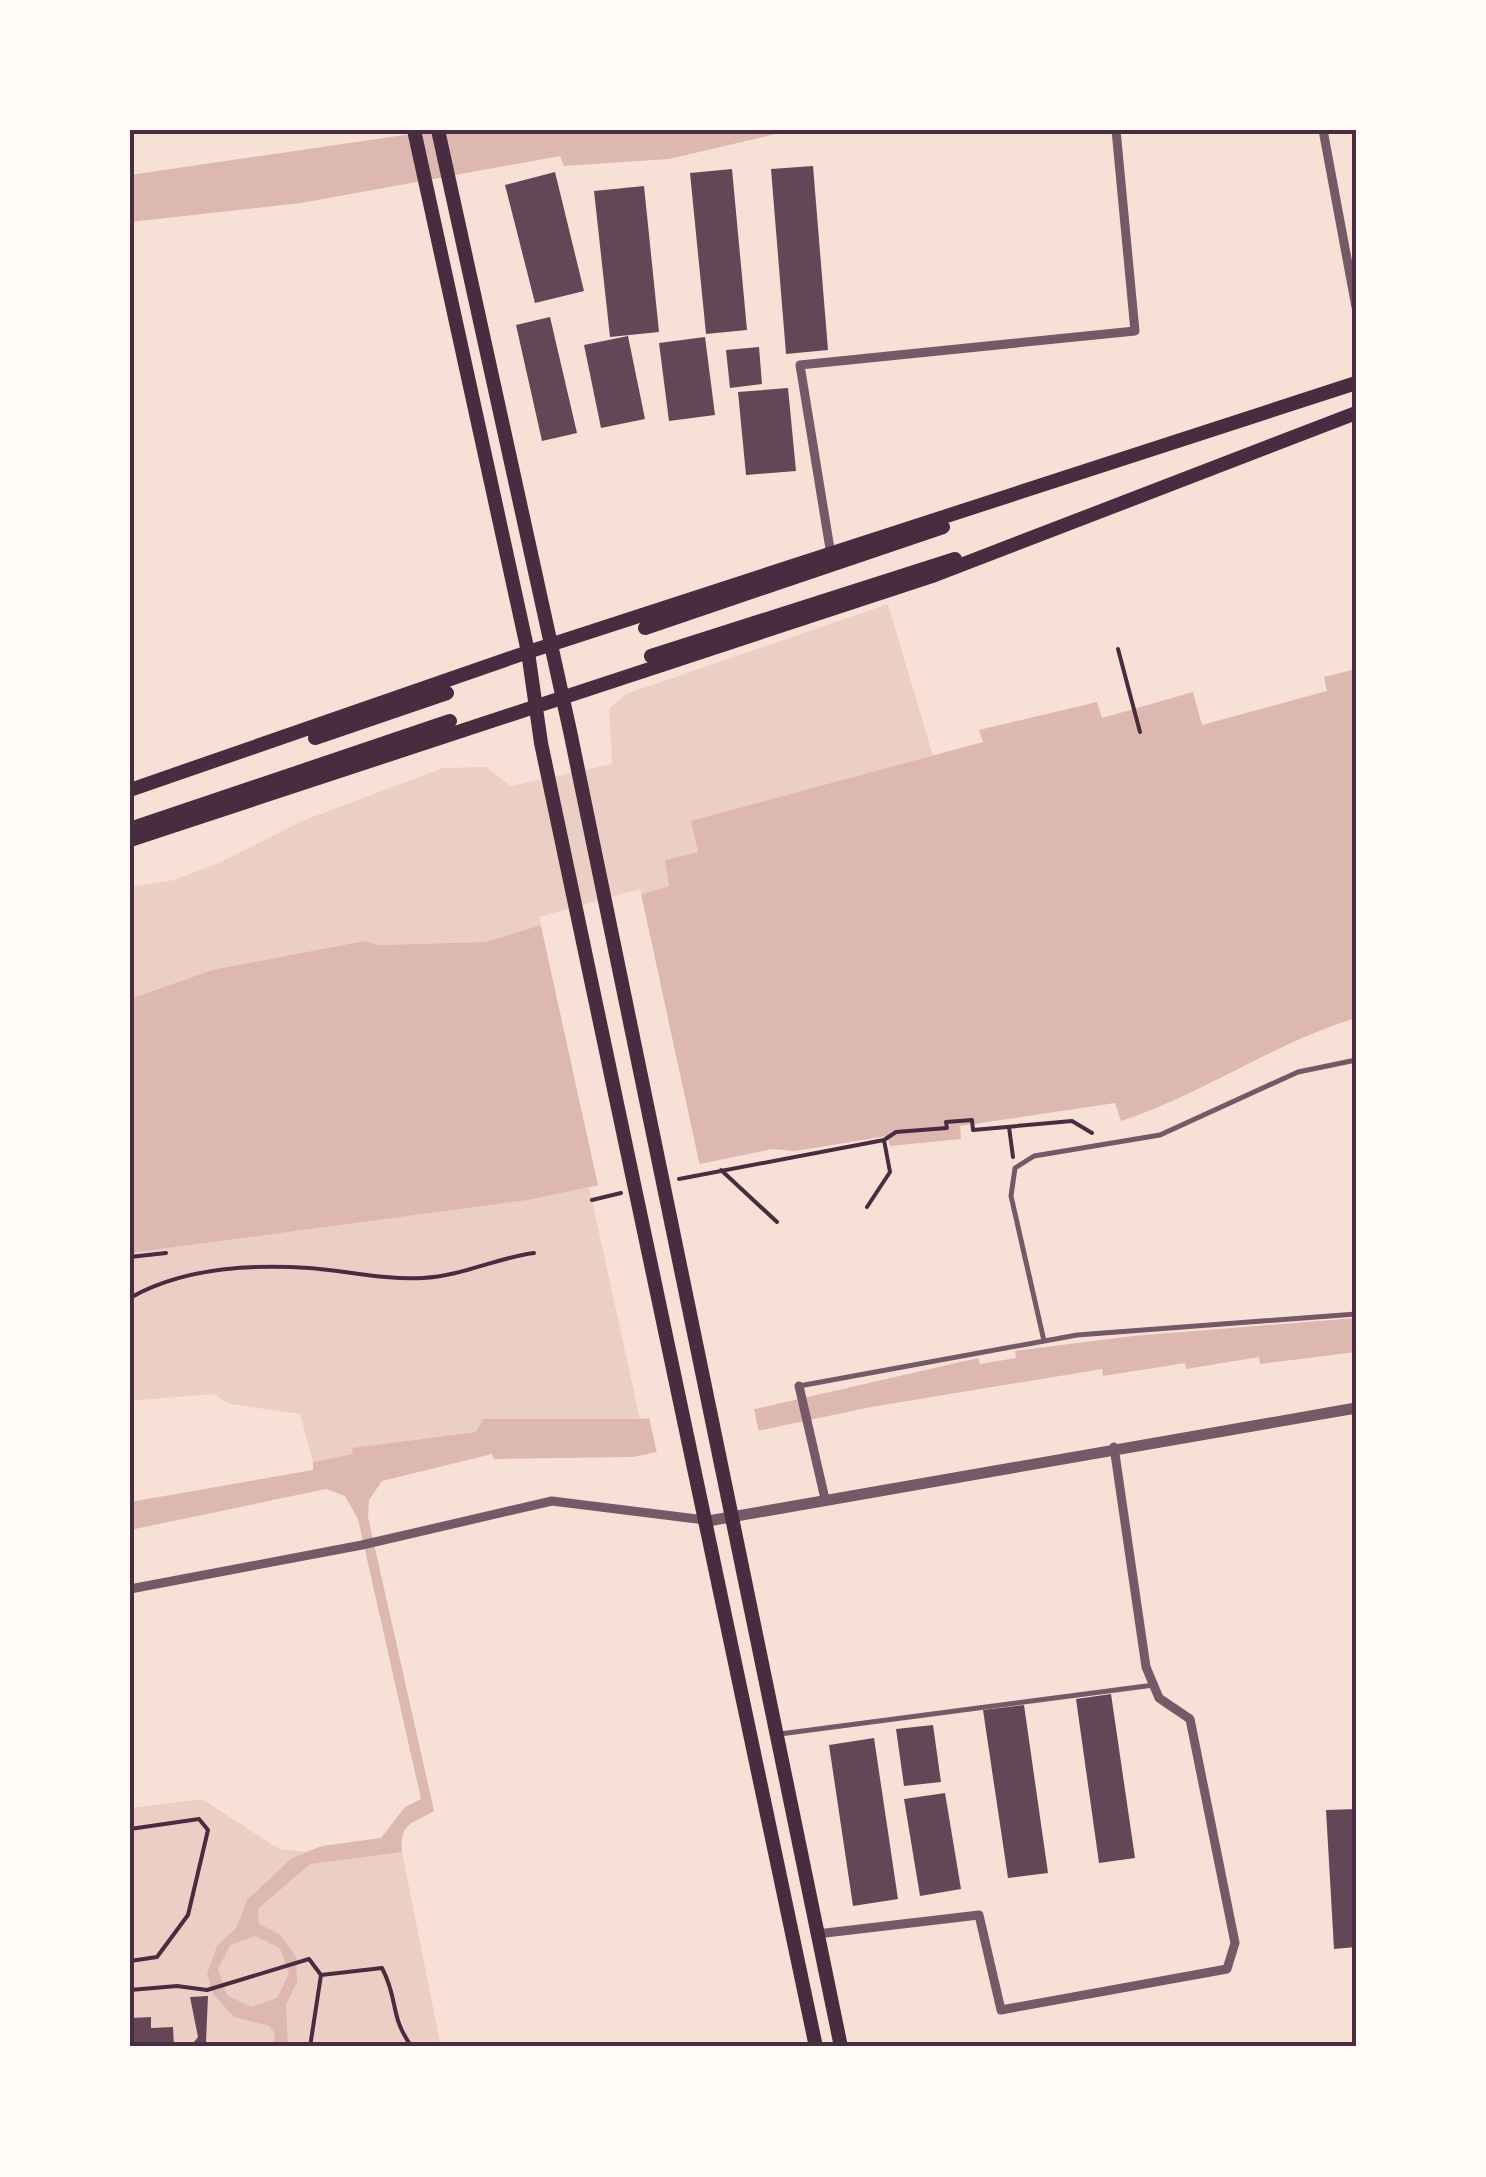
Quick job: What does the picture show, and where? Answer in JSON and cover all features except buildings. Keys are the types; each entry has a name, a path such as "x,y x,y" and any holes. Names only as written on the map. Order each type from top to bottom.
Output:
{"main road":[{"path":"414,130 528,652 541,744 694,1453 816,2047"},
{"path":"438,130 570,732 841,2047"},
{"path":"130,790 528,652 1356,383"},
{"path":"130,840 935,575 1356,412"},
{"path":"645,628 906,543 1040,486"},
{"path":"651,656 1054,528"},
{"path":"130,799 447,694"},
{"path":"130,829 450,721"}],"street":[{"path":"831,554 800,365 1134,331 1116,130"},
{"path":"1323,130 1356,307"},
{"path":"799,1386 825,1499"},
{"path":"130,1589 362,1545 552,1501 708,1520 1356,1408"},
{"path":"817,1934 979,1914 1001,2010 1227,1970 1235,1943 1190,1718 1160,1698 1146,1666 1114,1447"}],"lane":[{"path":"1044,1340 1011,1196 1014,1168 1034,1156 1160,1136 1298,1072 1356,1060"},
{"path":"799,1386 1044,1340 1356,1314"},
{"path":"776,1735 1154,1685"}],"path":[{"path":"1118,649 1140,732"},
{"path":"677,1180 884,1140 896,1132 947,1128 946,1122 972,1120 973,1130 1072,1121 1108,1144"},
{"path":"1009,1127 1014,1168"},
{"path":"867,1206 890,1172 884,1140"},
{"path":"721,1170 777,1222"},
{"path":"592,1200 626,1192"},
{"path":"130,1257 166,1253"},
{"path":"130,1298 176,1276 211,1272 309,1268 382,1280 430,1278 534,1253"},
{"path":"130,1830 200,1818 208,1830 188,1914 158,1957 130,1961"},
{"path":"130,1990 177,1986 207,1990 309,1958 321,1975 310,2047"},
{"path":"321,1975 382,1968 392,1987 396,2025 412,2047"}],"shaded area":[{"path":"438,130 793,130 669,159 564,166 560,156 301,203 130,222 130,175"},
{"path":"888,604 933,756 692,821 698,853 665,860 669,886 485,942 379,945 364,941 212,970 130,999 130,887 174,880 219,863 302,821 443,768 486,767 511,786 612,764 609,709 626,694"},
{"path":"1356,669 1356,1018 1296,1041 1121,1121 1115,1103 960,1126 961,1139 890,1146 887,1136 795,1151 772,1149 527,1200 130,1253 130,999 212,970 364,941 379,945 485,942 669,886 665,860 698,852 691,821 983,742 979,730 1097,702 1102,718 1193,692 1202,725 1327,691 1324,677"},
{"path":"589,1187 640,1419 484,1419 476,1432 353,1448 354,1454 313,1462 300,1414 230,1404 213,1394 130,1401 130,1253"},
{"path":"1356,1318 1356,1352 1260,1364 1259,1357 1186,1369 1185,1363 1103,1376 1102,1369 871,1407 633,1457 494,1459 492,1454 382,1481 369,1500 368,1517 434,1811 405,1829 402,1852 310,1864 258,1909 259,1924 281,1935 296,1957 297,1982 286,2004 288,2047 273,2047 275,2034 270,2026 234,2017 213,1994 207,1974 217,1946 237,1927 247,1900 292,1858 322,1846 381,1838 405,1807 421,1799 358,1519 345,1496 326,1489 130,1530 130,1502 313,1470 313,1462 353,1454 352,1448 476,1432 483,1419 640,1419 747,1411 978,1358 980,1364 1016,1358 1015,1351 1133,1336","holes":["255,1936 280,1948 289,1974 277,1998 251,2007 227,1995 218,1969 230,1945"]},
{"path":"202,1799 279,1849 306,1852 318,1861 402,1852 441,2047 130,2047 130,1808"}],"pier":[{"path":"640,889 701,1171 599,1190 539,917"},
{"path":"753,1405 760,1437 658,1458 648,1413"}]}
